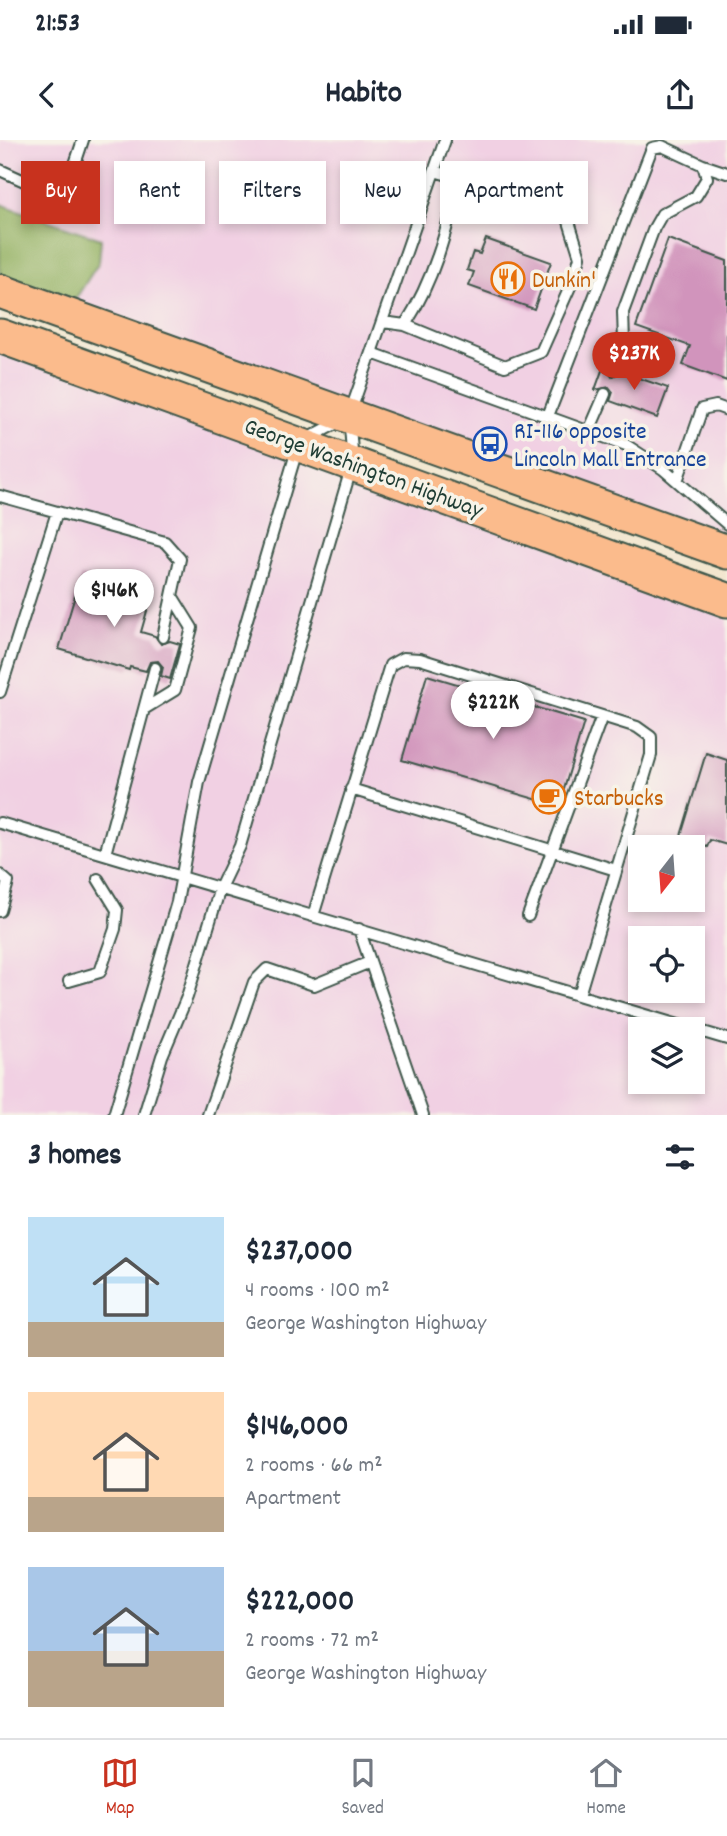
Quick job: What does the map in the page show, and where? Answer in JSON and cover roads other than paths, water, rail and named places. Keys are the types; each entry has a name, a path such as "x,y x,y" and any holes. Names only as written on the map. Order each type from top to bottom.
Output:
{"main road":[{"name":"George Washington Highway","path":"0,291 727,552"},
{"name":"George Washington Highway","path":"0,336 354,462 727,600"}],"lane":[{"path":"0,170 42,189 69,182 83,140"},
{"path":"144,1115 162,1056 187,997 220,888 244,834 354,462 349,416 445,140"},
{"path":"548,416 652,148 663,143 703,165 727,173"},
{"path":"614,369 624,342 623,312 654,228 662,214 688,202 702,188 707,178 703,165"},
{"path":"434,171 440,173"},
{"path":"405,325 425,295 448,224"},
{"path":"383,322 405,325 505,366 522,362 541,352 580,257 570,224"},
{"path":"372,353 589,431 639,452 727,524"},
{"path":"589,431 605,394"},
{"path":"677,481 702,409 716,406 727,410"},
{"path":"114,1115 183,877 199,782 299,443 349,416"},
{"path":"0,496 165,542 180,559 174,598 163,637"},
{"path":"0,692 57,512"},
{"path":"144,709 175,690 192,628 174,598"},
{"path":"313,916 390,665 403,658 420,659 637,727 651,737 651,755 579,995"},
{"path":"105,854 155,667"},
{"path":"528,916 554,852 602,716"},
{"path":"351,789 616,870"},
{"path":"0,823 652,1017"},
{"path":"0,875 8,881 0,911"},
{"path":"69,981 100,972 115,929 117,911 98,879"},
{"path":"359,929 423,1115"},
{"path":"208,1115 254,982 260,976 267,970 314,985 370,962"},
{"path":"705,1033 727,1039"}],"place":[{"name":"Dunkin'","path":"508,279"},
{"name":"RI-116 opposite Lincoln Mall Entrance","path":"490,444"},
{"name":"Starbucks","path":"549,797"}]}
